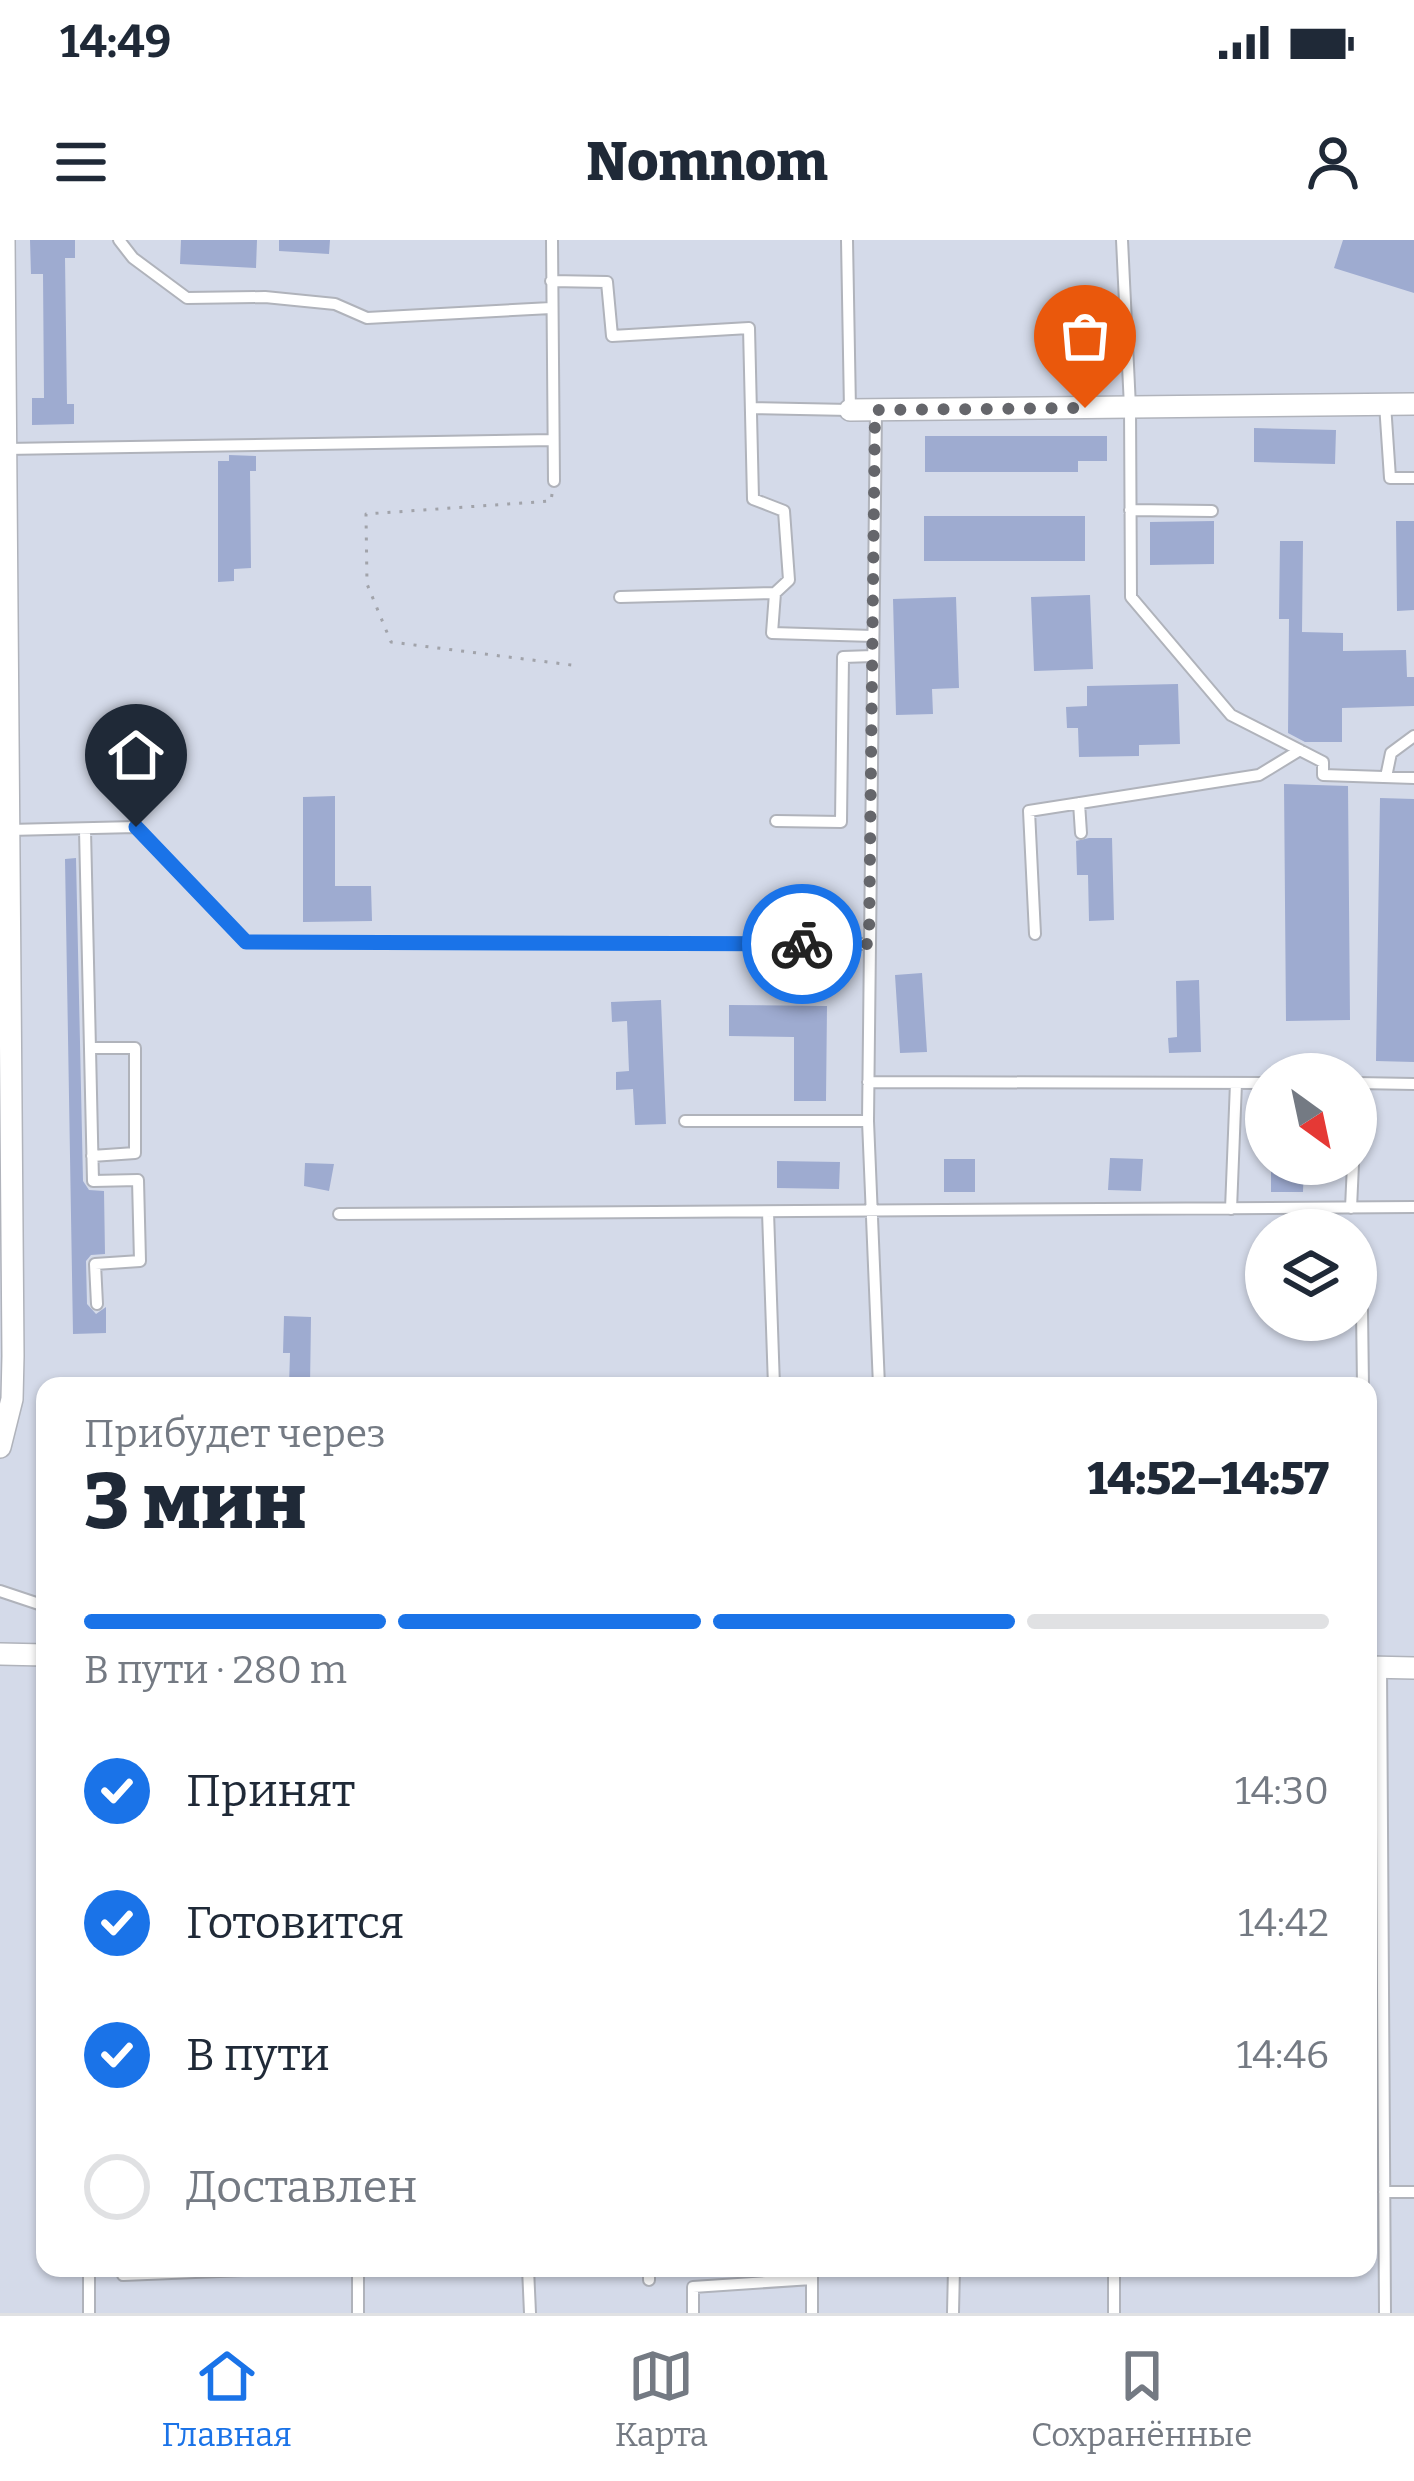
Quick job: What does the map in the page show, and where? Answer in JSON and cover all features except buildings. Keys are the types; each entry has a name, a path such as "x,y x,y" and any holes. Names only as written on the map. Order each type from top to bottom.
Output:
{"street":[{"path":"0,1447 12,1399 20,1175 9,830 4,240"},
{"path":"850,410 1414,404"},
{"path":"0,1654 36,1655"},
{"path":"1377,1667 1414,1668"}],"lane":[{"path":"119,240 133,258 188,298 335,304 368,317 551,308"},
{"path":"552,240 554,481"},
{"path":"751,408 850,410 847,240"},
{"path":"1122,240 1130,407 1131,597 1231,715 1323,762 1323,775 1414,778"},
{"path":"551,281 607,282 612,336 749,328 753,499 784,511 790,580 775,593 620,597"},
{"path":"1385,404 1390,478 1414,478"},
{"path":"875,410 868,1121 879,1377"},
{"path":"5,449 553,440"},
{"path":"1130,511 1212,511"},
{"path":"775,593 772,633 873,636"},
{"path":"776,821 841,822 843,657 873,656"},
{"path":"1386,777 1391,753 1414,736"},
{"path":"1035,934 1028,811 1258,776 1300,750"},
{"path":"1079,803 1081,833"},
{"path":"9,830 136,827 246,942 869,944"},
{"path":"85,830 93,1181 138,1180 140,1261 95,1264 97,1304"},
{"path":"90,1048 134,1048 135,1153 92,1156"},
{"path":"868,1082 1245,1083"},
{"path":"1231,1209 1236,1083"},
{"path":"1377,1084 1414,1084"},
{"path":"685,1121 868,1121"},
{"path":"1351,1208 1352,1185"},
{"path":"339,1214 1414,1208"},
{"path":"768,1212 774,1377"},
{"path":"1362,1341 1363,1377"},
{"path":"0,1591 36,1603"},
{"path":"1377,1784 1385,2313"},
{"path":"1384,2192 1414,2192"},
{"path":"88,2277 89,2313"},
{"path":"358,2277 358,2313"},
{"path":"528,2277 530,2313"},
{"path":"693,2313 693,2287 785,2277"},
{"path":"812,2277 812,2313"},
{"path":"953,2313 954,2277"},
{"path":"1114,2277 1114,2313"}],"path":[{"path":"554,481 551,501 366,514 367,584 391,641 579,666"}],"shaded area":[{"path":"0,240 1414,240 1414,2313 0,2313"}],"way so far":[{"path":"802,944 869,944 875,410 1085,408"}],"route":[{"path":"136,827 246,942 802,944"}]}
